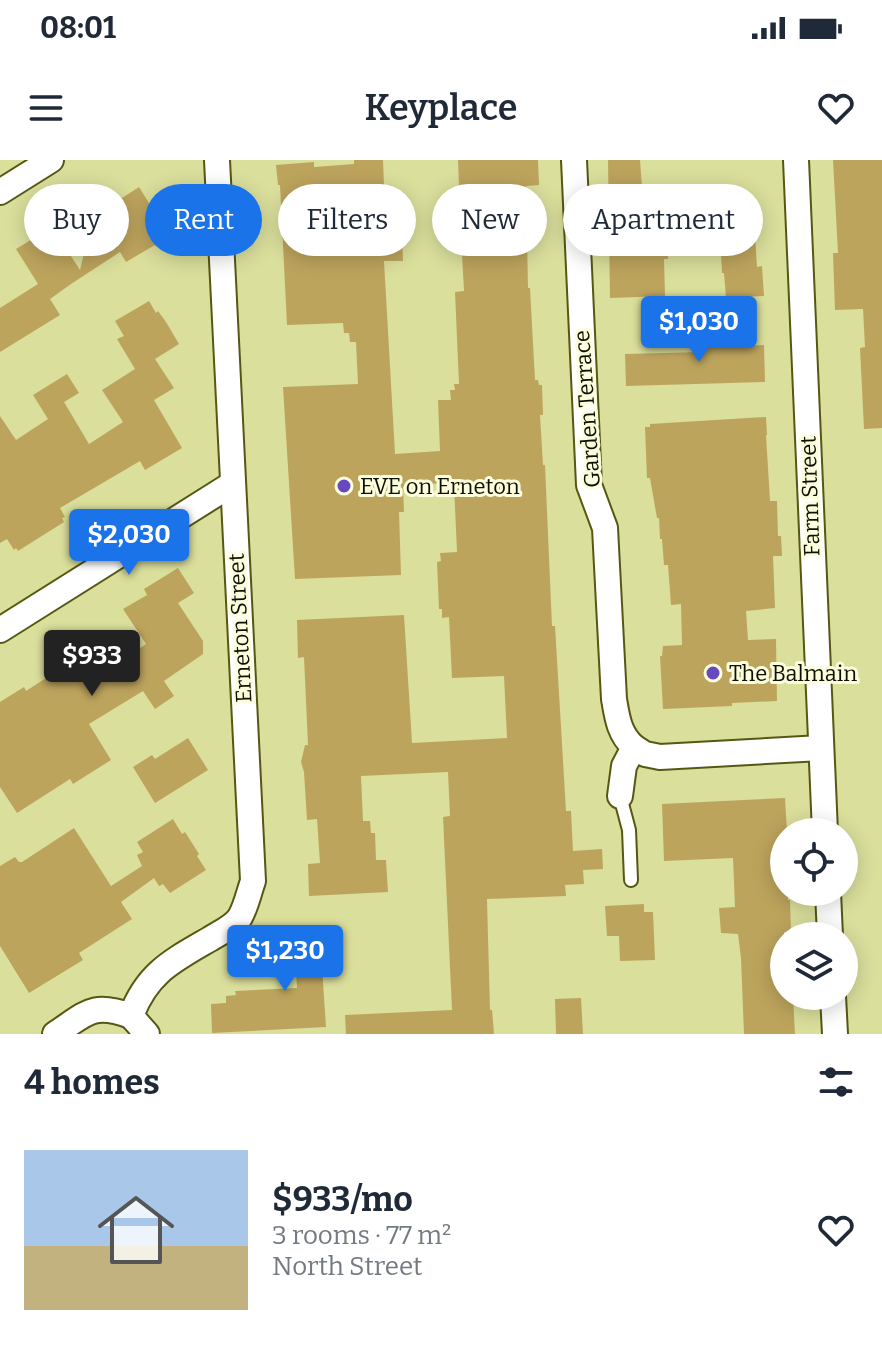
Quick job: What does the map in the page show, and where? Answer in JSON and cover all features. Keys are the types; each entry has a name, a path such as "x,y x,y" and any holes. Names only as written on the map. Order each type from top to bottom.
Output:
{"street":[{"path":"0,192 51,160"},
{"name":"Erneton Street","path":"131,1016 138,996 152,978 169,963 224,931 240,918 253,881 217,160"},
{"name":"Garden Terrace","path":"574,160 589,482 605,528 615,707 623,734 634,747"},
{"name":"Farm Street","path":"796,160 824,818"},
{"path":"0,630 232,484"},
{"path":"620,796 621,774 634,747 645,754 660,757 821,748"},
{"path":"55,1034 92,1010 111,1009 131,1016 147,1034"},
{"path":"834,1010 835,1034"}],"lane":[{"path":"620,796 629,830 631,880"}],"building":[{"path":"354,160 383,160 384,184 278,185 276,165 314,162 314,167 354,164"},
{"path":"458,160 538,160 539,184 459,184"},
{"path":"608,160 640,160 642,184 608,184"},
{"path":"833,160 882,160 882,428 864,429 860,348 865,347 863,309 835,310 833,253 838,253"},
{"path":"139,187 145,197 145,251 126,262 122,256 129,256 129,193"},
{"path":"24,244 24,256 71,256 80,270 83,256 114,256 50,299 60,315 0,352 0,308 38,284 16,249"},
{"path":"284,256 403,256 403,261 384,261 395,454 440,451 438,400 451,400 450,390 455,390 454,384 459,384 455,292 464,291 462,256 527,256 535,380 542,385 543,415 540,415 566,811 571,811 573,851 602,849 603,869 583,870 584,884 565,885 566,896 487,899 490,1010 494,1034 346,1034 345,1015 452,1010 443,817 450,816 448,772 361,776 363,821 370,821 371,833 375,833 376,860 386,860 388,892 309,896 308,864 320,863 317,819 307,820 301,762 305,745 308,745 304,657 298,658 297,620 404,615 412,743 507,738 504,676 452,678 449,617 442,618 442,609 439,609 437,562 441,561 440,553 457,552 454,485 403,486 404,512 399,512 401,575 295,579 283,387 358,384 356,342 350,342 349,333 344,333 343,323 287,325"},
{"path":"609,256 668,256 668,259 664,259 665,296 610,298"},
{"path":"721,256 756,256 757,267 762,266 764,296 726,298"},
{"path":"149,301 179,344 155,359 174,388 154,400 182,448 145,470 140,461 60,508 64,522 18,551 7,539 0,543 0,416 16,440 48,419 33,395 67,374 79,393 64,402 89,444 123,422 102,390 135,369 117,339 124,336 115,321"},
{"path":"725,323 726,347 764,345 765,382 626,386 625,354 703,352 701,324"},
{"path":"766,417 770,501 777,501 782,556 773,556 775,608 746,611 748,640 776,639 777,701 663,709 660,656 663,646 682,645 681,604 671,605 668,565 664,565 659,518 650,478 647,478 645,427 650,427 650,424"},
{"path":"178,568 194,593 178,603 203,641 203,654 164,681 174,696 155,709 143,691 89,724 111,760 73,784 70,779 17,813 0,787 0,702 24,687 26,691 93,646 108,670 146,644 123,609 147,595 144,589"},
{"path":"188,738 208,770 155,803 133,767 152,755 155,759"},
{"path":"785,798 786,818 770,818 770,906 790,906 791,922 770,922 770,1010 794,1010 795,1034 744,1034 738,934 721,933 719,908 735,907 733,858 664,861 662,804"},
{"path":"173,819 182,834 185,832 206,870 170,893 163,884 159,886 154,878 121,902 132,919 79,953 83,960 29,993 0,946 0,866 15,857 22,862 74,828 111,886 142,866 137,855 143,852 137,842"},
{"path":"644,904 644,912 653,912 655,960 620,961 619,936 607,936 605,906"},
{"path":"341,932 342,966 322,967 326,1027 212,1033 211,1004 226,1003 226,996 236,995 235,991 297,988 294,934"},
{"path":"581,998 583,1034 556,1034 555,999"}],"place":[{"name":"EVE on Erneton","path":"344,486"},
{"name":"The Balmain","path":"713,673"}]}
